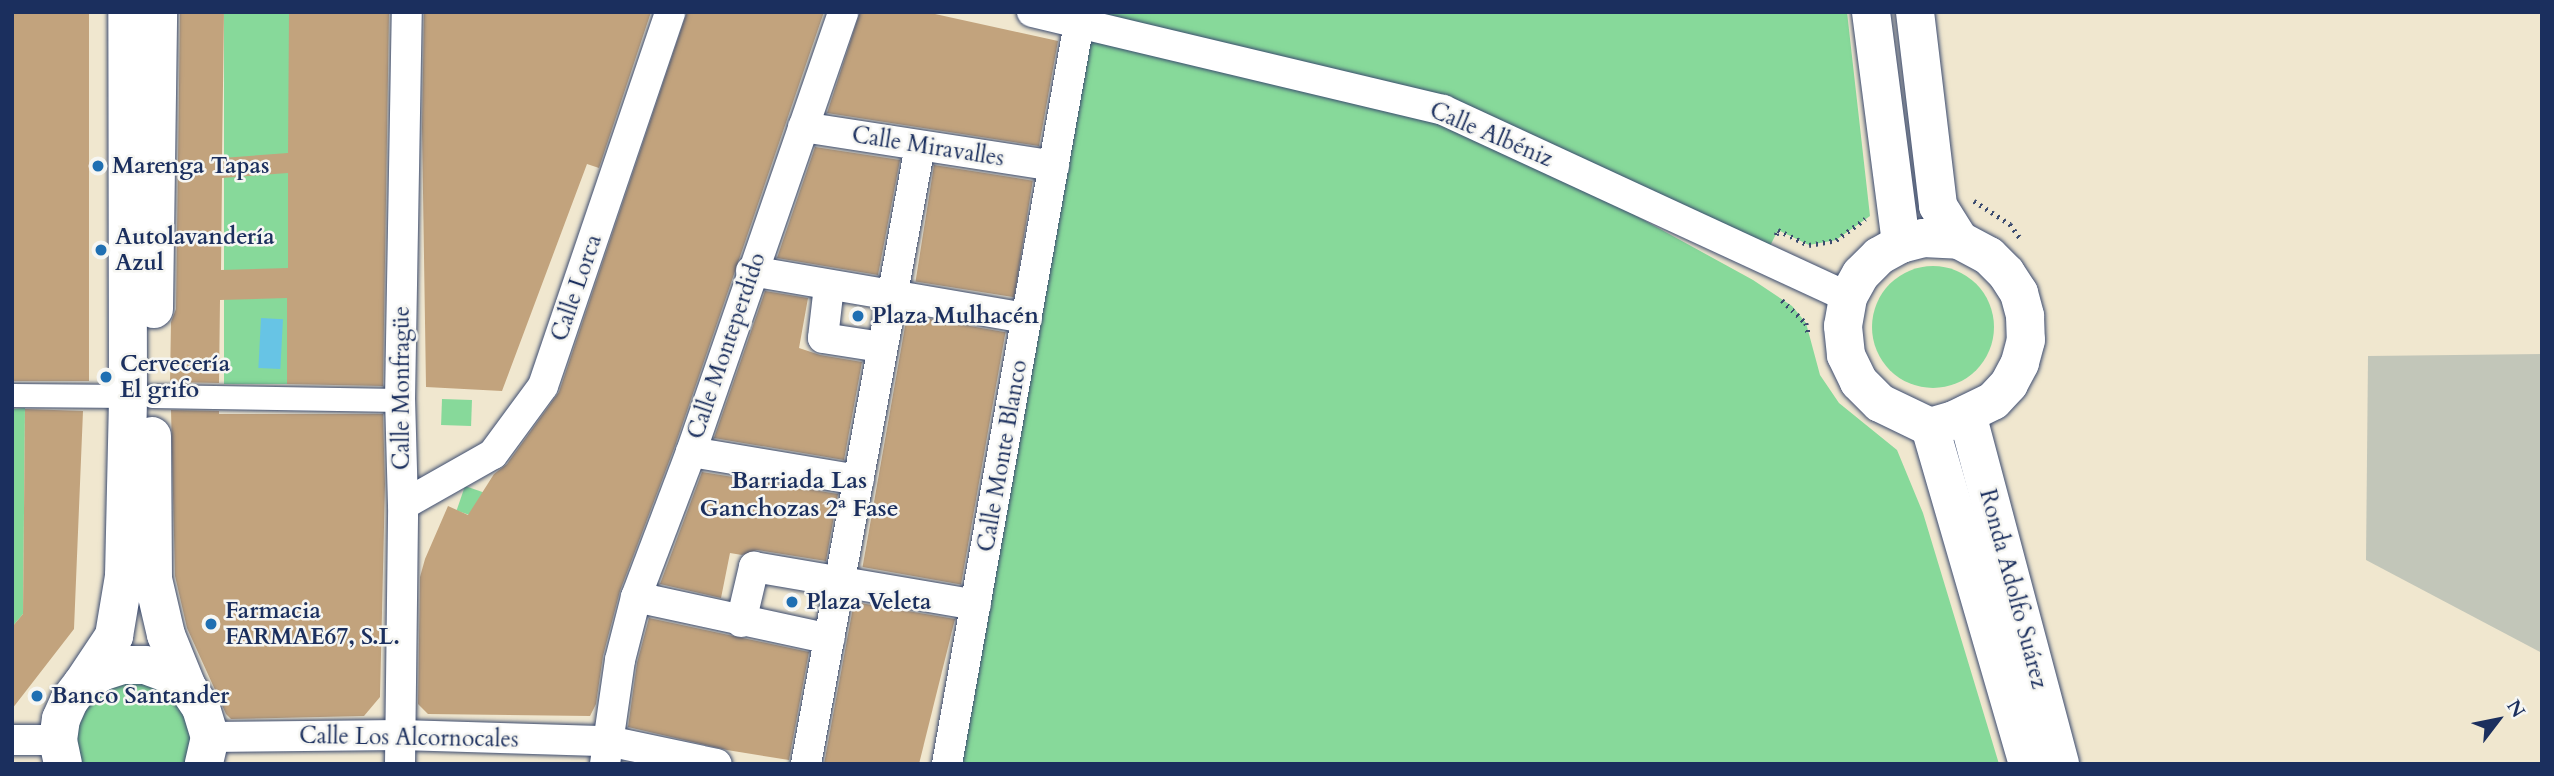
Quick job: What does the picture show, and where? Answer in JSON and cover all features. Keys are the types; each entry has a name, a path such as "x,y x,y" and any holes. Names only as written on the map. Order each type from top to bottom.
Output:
{"main road":[{"path":"127,12 140,396 153,579 166,635 187,687 201,708 207,750"},
{"path":"61,752 61,719 69,701 114,636 124,576 140,396 158,12"},
{"path":"1871,12 1901,244"},
{"path":"1915,12 1938,206 1959,240"},
{"path":"1923,239 1959,240 1989,256 2006,272 2019,293 2025,316 2026,340 2020,363 2009,384 1993,401 1967,414 1930,426 1880,403 1859,382 1846,355 1843,326 1849,297 1861,275 1879,256 1901,244 1923,239"},
{"name":"Ronda Adolfo Suárez","path":"1967,414 2060,764"},
{"name":"Ronda Adolfo Suárez","path":"1930,426 2028,764"},
{"path":"82,684 101,672 122,665 145,665 167,673 187,687"}],"street":[{"name":"Calle Monfragüe","path":"401,750 403,505 400,400 407,12"},
{"name":"Calle Lorca","path":"403,505 493,454 543,386 670,12"},
{"name":"Calle Monteperdido","path":"607,752 620,660 636,597 691,452 751,271 843,12"},
{"name":"Calle Albéniz","path":"1032,12 1080,18 1443,110 1849,297"},
{"name":"Calle Monte Blanco","path":"947,764 1080,18"},
{"name":"Calle Miravalles","path":"803,127 1054,166"},
{"path":"806,764 882,347 895,294 920,146"},
{"path":"751,271 1027,318"},
{"path":"829,286 822,338 882,347"},
{"path":"12,395 400,400"},
{"path":"691,452 859,480"},
{"path":"741,622 754,567 976,606"},
{"path":"636,597 741,622 830,639"},
{"path":"12,740 61,752"},
{"name":"Calle Los Alcornocales","path":"207,750 607,752 717,764"}],"shaded area":[{"path":"2542,354 2542,653 2366,560 2368,356"}],"green space":[{"path":"224,12 289,12 289,384 224,384"},
{"path":"1081,12 1847,12 1870,216 1836,240 1809,245 1778,230 1764,258 1456,117 1753,280 1792,306 1806,323 1820,375 1839,403 1897,450 1923,513 1999,764 947,764"},
{"path":"1933,266 1956,271 1976,284 1989,304 1994,327 1989,350 1976,370 1956,383 1933,388 1910,383 1890,370 1877,350 1872,327 1877,304 1890,284 1910,271"},
{"path":"442,399 472,400 471,426 441,425"},
{"path":"25,408 23,614 12,627 12,409"},
{"path":"465,486 573,523 564,548 457,511"},
{"path":"144,680 179,699 195,735 189,764 81,764 75,735 91,699 106,687"}],"water":[{"path":"261,318 283,319 280,369 258,368"}],"building":[{"path":"12,12 89,12 89,381 12,381"},
{"path":"180,12 224,12 222,158 288,153 289,12 389,12 383,386 287,384 287,298 220,300 219,383 170,382 171,322 176,309","holes":["288,173 288,268 221,270 222,178"]},
{"path":"424,12 651,12 599,168 587,164 502,391 426,387 422,127"},
{"path":"687,12 824,12 675,446 620,591 603,656 596,704 590,716 428,714 418,704 420,577 425,559 448,506 468,515 494,474 507,464 559,392"},
{"path":"860,12 926,12 1058,41 1039,146 827,113"},
{"path":"815,147 900,160 878,275 777,258"},
{"path":"934,165 1033,181 1014,297 916,282"},
{"path":"765,291 808,298 799,348 820,355 862,362 844,460 714,438"},
{"path":"907,315 1005,332 961,584 863,567"},
{"path":"25,409 83,411 74,629 12,709 12,627 23,614"},
{"path":"171,410 219,411 219,414 383,414 385,484 380,697 364,716 231,719 226,714 187,628 175,576"},
{"path":"702,472 838,494 826,561 757,550 742,555 730,553 721,598 660,584"},
{"path":"854,602 955,619 919,764 824,764"},
{"path":"649,618 809,652 789,760 727,750 628,727 637,663"}],"place":[{"name":"Marenga Tapas","path":"98,166"},
{"name":"Autolavandería Azul","path":"101,250"},
{"name":"Plaza Mulhacén","path":"858,316"},
{"name":"Cervecería El grifo","path":"106,377"},
{"name":"Plaza Veleta","path":"792,602"},
{"name":"Farmacia FARMAE67, S.L.","path":"211,624"},
{"name":"Banco Santander","path":"37,696"}],"district":[{"name":"Barriada Las Ganchozas 2ª Fase","path":"799,495"}]}
